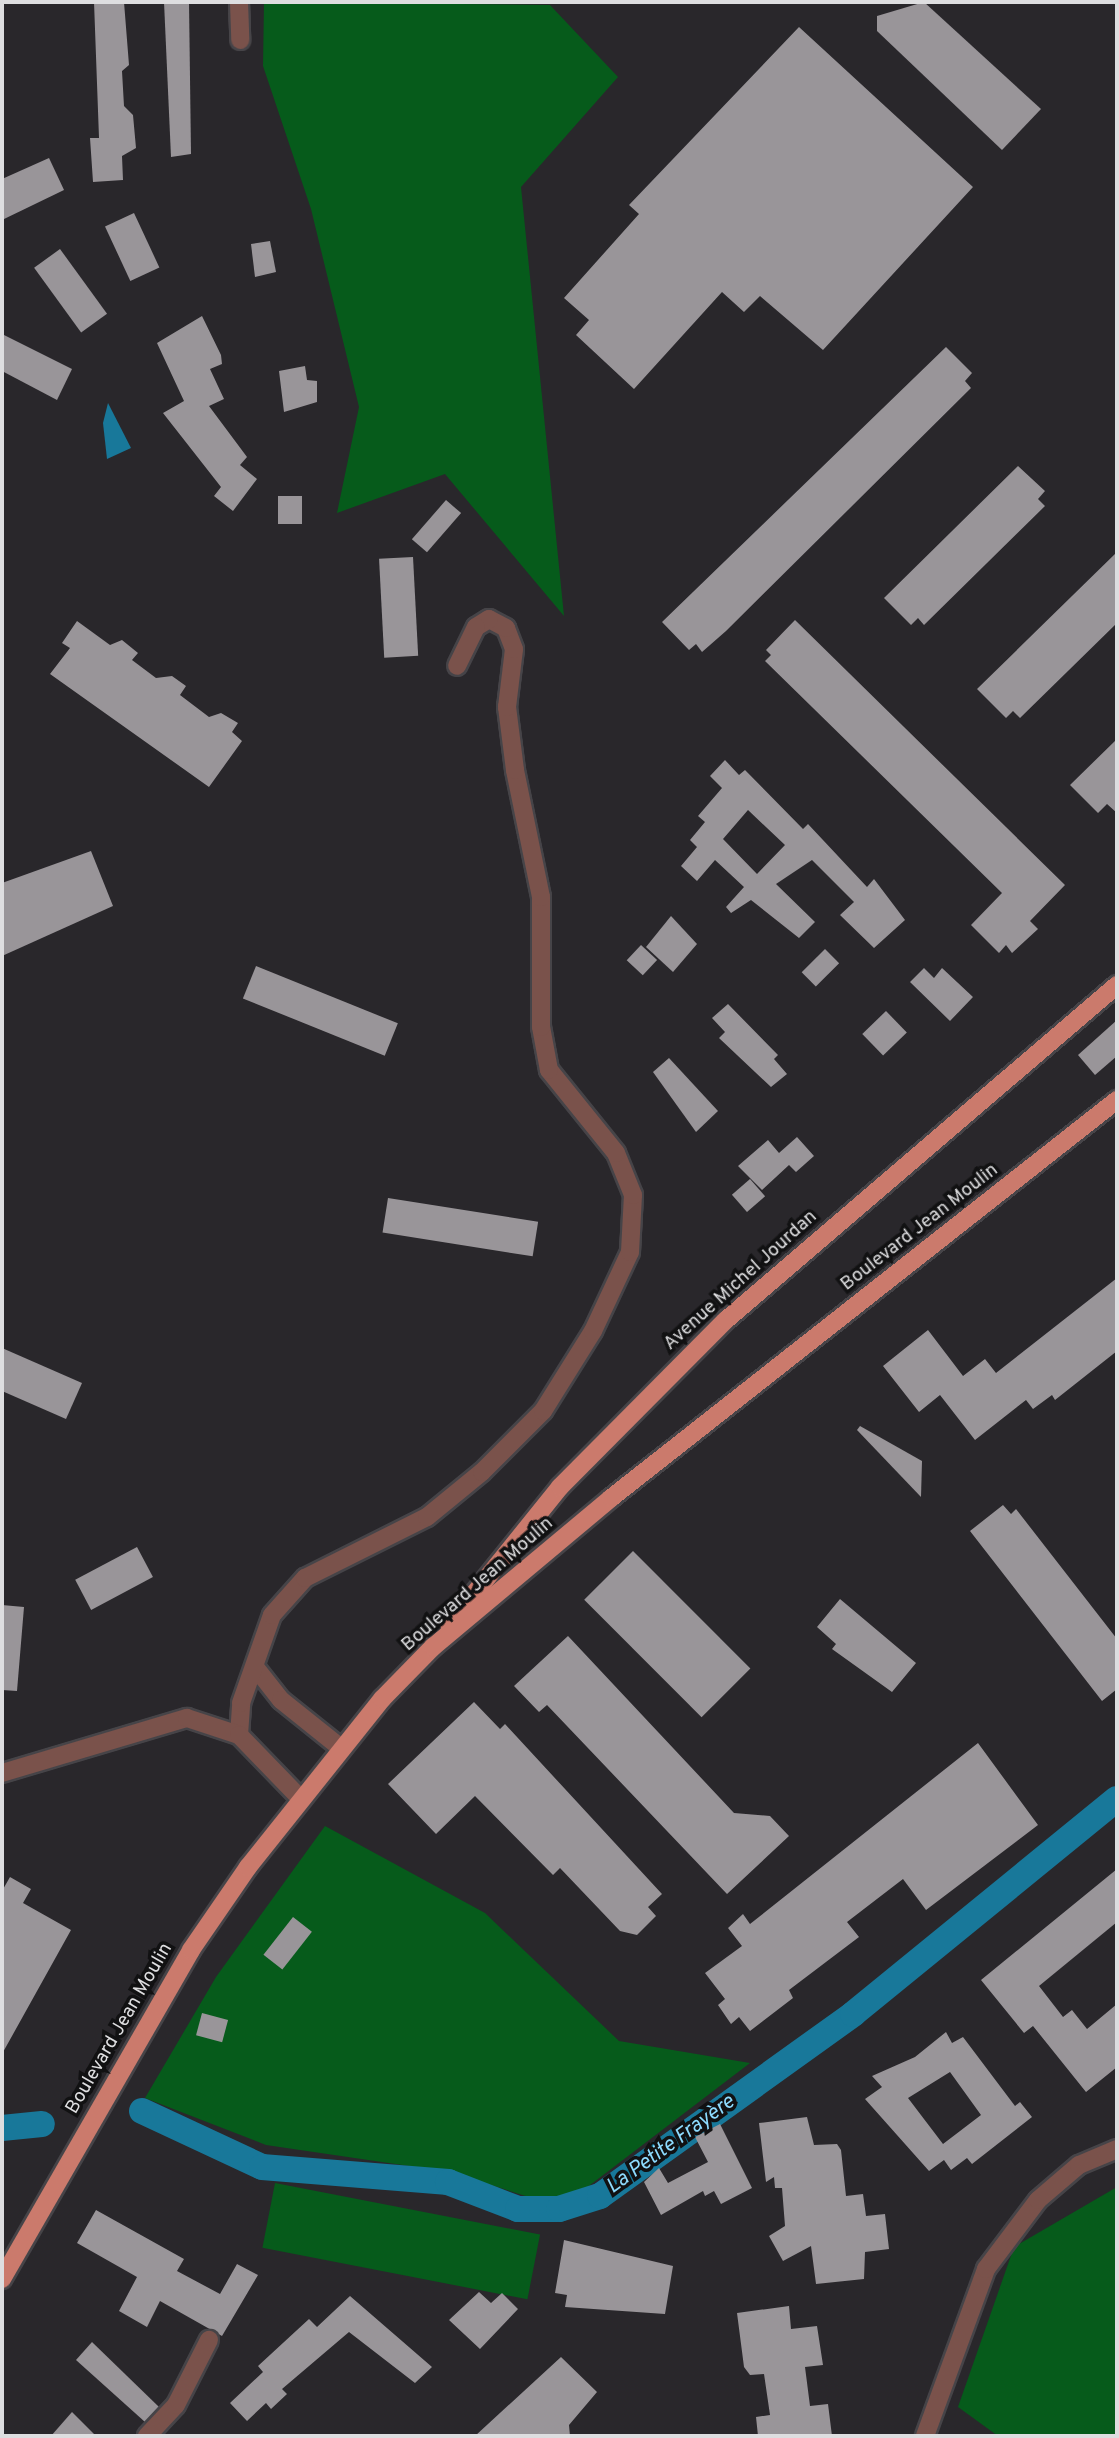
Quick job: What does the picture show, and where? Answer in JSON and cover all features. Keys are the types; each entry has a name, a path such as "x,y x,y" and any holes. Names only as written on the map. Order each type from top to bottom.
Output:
{"main road":[{"name":"Avenue Michel Jourdan","path":"433,1647 560,1487 717,1329 1117,985"},
{"name":"Boulevard Jean Moulin","path":"2,2279 139,2031 300,1799 341,1748 433,1647 611,1498 1117,1100"}],"street":[{"path":"239,2 240,40"},
{"path":"239,1735 241,1703 256,1667 272,1615 305,1578 427,1517 543,1411 593,1331 630,1252 633,1195 616,1153 550,1070 541,1027 541,897 511,745 507,707 513,649 506,628 489,619 476,627 457,666"},
{"path":"256,1667 282,1700 341,1748"},
{"path":"2,1773 187,1718 239,1735 300,1799"},
{"path":"925,2436 986,2269 1038,2200 1079,2165 1117,2149"},
{"path":"147,2436 176,2405 209,2340"}],"green space":[{"path":"264,2 550,5 618,77 521,187 564,616 445,474 337,513 359,407 311,209 263,66"},
{"path":"325,1826 485,1913 619,2041 750,2063 577,2195 551,2204 450,2172 266,2145 145,2098 216,1977"},
{"path":"275,2183 540,2235 527,2299 262,2248"},
{"path":"1117,2187 1117,2436 998,2436 958,2407 1014,2247"}],"water":[{"path":"108,403 131,448 107,459 103,423"}],"building":[{"path":"94,2 124,2 129,65 122,71 124,106 133,115 136,148 122,156 123,180 93,182 90,138 99,138"},
{"path":"164,2 189,2 191,154 171,157"},
{"path":"924,2 1041,109 1002,150 877,31 877,16"},
{"path":"799,27 973,187 823,350 760,296 744,312 722,292 634,389 576,335 589,320 564,298 639,214 629,205"},
{"path":"49,158 64,190 2,220 2,179"},
{"path":"134,213 159,267 130,281 105,227"},
{"path":"270,241 276,272 255,277 251,244"},
{"path":"60,249 107,314 81,333 34,268"},
{"path":"202,316 221,355 222,364 210,369 224,399 209,406 247,457 240,465 257,479 233,511 214,496 221,487 163,413 184,401 157,343"},
{"path":"2,334 72,369 57,400 2,371"},
{"path":"946,347 972,373 965,381 971,388 726,631 702,652 696,644 689,650 662,622"},
{"path":"305,366 307,380 317,381 317,402 284,412 279,371"},
{"path":"1018,466 1045,491 1038,499 1045,506 924,625 918,618 911,625 884,598"},
{"path":"278,496 302,496 302,524 278,524"},
{"path":"446,500 461,513 427,552 412,539"},
{"path":"1117,552 1117,623 1020,718 1013,711 1006,718 977,689"},
{"path":"413,557 418,656 384,658 379,559"},
{"path":"795,620 1065,885 1030,921 1038,929 1012,953 1006,945 999,953 971,925 1002,893 765,661 771,655 766,650"},
{"path":"77,621 110,645 122,640 138,653 132,660 156,678 172,676 186,686 180,695 209,717 221,713 238,723 232,732 242,741 209,787 50,674 70,648 62,643"},
{"path":"1117,739 1117,813 1107,804 1098,813 1070,785"},
{"path":"725,760 739,775 745,770 803,829 808,824 867,887 874,879 905,920 874,948 840,915 854,902 812,860 776,884 815,922 799,938 751,900 731,913 726,907 744,887 715,860 697,881 681,866 697,847 690,840 705,822 698,816 722,788 710,776","holes":["748,810 785,845 757,874 723,839"]},
{"path":"91,851 113,906 2,956 2,883"},
{"path":"671,916 697,944 673,972 646,947"},
{"path":"641,945 657,960 643,975 627,960"},
{"path":"825,949 839,963 816,986 802,972"},
{"path":"256,966 398,1023 385,1056 243,998"},
{"path":"924,968 934,978 942,968 973,997 950,1021 910,982"},
{"path":"728,1004 778,1055 774,1059 787,1074 771,1087 719,1038 725,1032 712,1018"},
{"path":"886,1011 907,1033 883,1056 862,1034"},
{"path":"1117,1020 1117,1056 1095,1075 1078,1055"},
{"path":"669,1058 718,1111 696,1132 653,1072"},
{"path":"797,1137 814,1156 796,1172 789,1165 762,1190 738,1166 768,1140 779,1153"},
{"path":"750,1179 765,1196 747,1212 732,1195"},
{"path":"388,1198 538,1222 533,1256 383,1233"},
{"path":"1117,1278 1117,1351 1055,1400 1052,1395 1033,1409 1026,1400 975,1440 940,1395 919,1412 883,1366 928,1330 963,1376 985,1359 996,1373"},
{"path":"2,1348 82,1383 66,1419 2,1391"},
{"path":"860,1426 922,1461 921,1497 857,1430"},
{"path":"1003,1505 1011,1514 1016,1509 1117,1639 1117,1689 1102,1701 970,1531"},
{"path":"137,1547 153,1577 91,1610 75,1580"},
{"path":"633,1551 750,1668 702,1717 584,1600"},
{"path":"840,1599 916,1663 892,1692 832,1649 836,1644 817,1627"},
{"path":"2,1605 24,1607 17,1691 2,1690"},
{"path":"568,1636 734,1813 770,1816 789,1836 727,1894 547,1705 539,1712 514,1686"},
{"path":"474,1702 500,1729 505,1724 662,1894 648,1907 656,1916 637,1935 620,1931 560,1868 553,1875 475,1796 436,1834 388,1784"},
{"path":"978,1743 1038,1825 926,1910 903,1879 847,1922 859,1937 789,1990 793,1998 750,2031 739,2017 731,2024 718,2005 725,1999 705,1973 742,1946 728,1928 743,1914 750,1924"},
{"path":"1117,1869 1117,1922 1039,1986 1063,2017 1072,2010 1087,2029 1117,2004 1117,2067 1086,2092 1033,2026 1024,2033 981,1980"},
{"path":"10,1877 31,1889 23,1903 71,1930 2,2054 2,1891"},
{"path":"293,1917 312,1932 282,1970 263,1955"},
{"path":"202,2013 228,2020 222,2042 196,2035"},
{"path":"946,2032 952,2043 963,2037 1015,2106 1020,2102 1032,2117 972,2164 967,2158 951,2170 944,2160 929,2171 865,2099 882,2087 872,2076 915,2057","holes":["950,2072 981,2115 943,2144 908,2098"]},
{"path":"807,2117 814,2145 837,2144 841,2150 846,2196 863,2194 866,2216 885,2214 889,2249 865,2252 864,2279 816,2284 811,2246 783,2261 769,2236 785,2226 782,2188 775,2188 774,2177 766,2182 759,2123"},
{"path":"720,2124 752,2188 721,2204 714,2191 705,2196 703,2191 661,2215 644,2182 659,2168 668,2183 708,2162 695,2137"},
{"path":"96,2210 184,2259 177,2271 220,2294 237,2264 258,2275 222,2336 160,2301 147,2327 119,2311 137,2277 77,2243"},
{"path":"564,2240 673,2266 665,2314 565,2307 567,2295 555,2293"},
{"path":"479,2292 491,2303 502,2293 518,2309 480,2349 449,2320"},
{"path":"350,2296 432,2367 415,2383 349,2332 282,2389 287,2394 271,2409 266,2403 247,2421 230,2403 263,2372 258,2366 309,2319 317,2327"},
{"path":"789,2306 791,2329 817,2326 823,2365 805,2367 810,2406 828,2404 832,2436 758,2436 756,2417 770,2415 764,2374 750,2375 744,2367 737,2313"},
{"path":"92,2342 159,2407 145,2422 76,2360"},
{"path":"561,2357 597,2392 569,2425 570,2436 475,2436"},
{"path":"72,2412 96,2436 51,2436"}],"waterway":[{"name":"La Petite Frayère","path":"142,2111 262,2167 448,2182 518,2209 559,2209 600,2196 853,2014 1117,1799"},
{"name":"La Petite Frayère","path":"2,2128 42,2124"}]}
